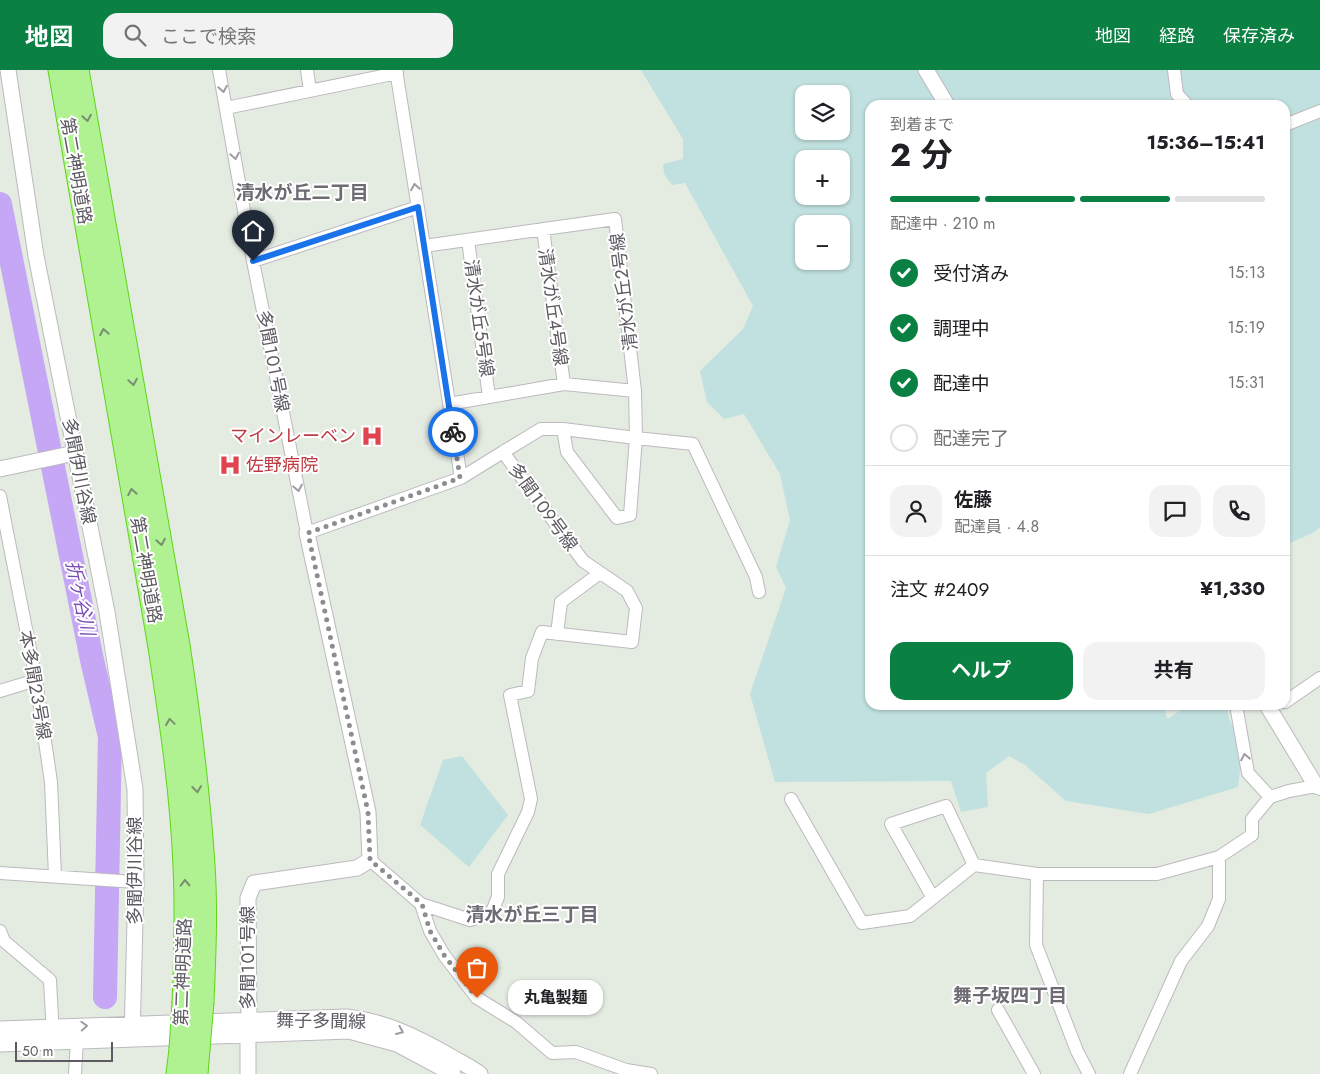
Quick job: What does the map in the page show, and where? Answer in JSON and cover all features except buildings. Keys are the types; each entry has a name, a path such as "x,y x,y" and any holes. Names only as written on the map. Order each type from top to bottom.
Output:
{"highway":[{"name":"第二神明道路","path":"59,70 156,628 170,721 179,796 184,865 186,936 193,1002"},
{"name":"第二神明道路","path":"78,70 190,719 204,866 205,939 193,1002 190,1049 196,1074"},
{"name":"第二神明道路","path":"177,1074 190,1049"}],"street":[{"name":"多聞伊川谷線","path":"8,70 36,256 107,612 135,789 136,882 132,1031"},
{"name":"多聞１０１号線","path":"220,70 253,261 308,533 368,812 370,860 357,868 254,883 248,898 248,1027"},
{"path":"307,70 310,91"},
{"path":"926,70 944,100"},
{"path":"1174,70 1177,94 1182,100"},
{"path":"226,108 396,71 460,478"},
{"path":"1290,123 1320,111"},
{"path":"253,261 418,207"},
{"name":"清水が丘２号線","path":"424,246 616,219 635,391 636,438 630,515 616,518 567,452 563,428"},
{"name":"清水が丘４号線","path":"543,229 564,384"},
{"name":"清水が丘５号線","path":"468,240 489,397"},
{"path":"449,404 564,384 635,391"},
{"path":"503,452 541,429 563,428 693,444 756,577 759,592"},
{"name":"多聞１０９号線","path":"308,533 460,478 503,452 583,561 627,591 636,608 632,642 542,632 532,658 528,692 510,695 530,799 528,812 498,874 498,897 491,914 470,920 422,904"},
{"path":"0,469 75,453"},
{"name":"本多聞２３号線","path":"0,496 36,680 52,782 55,876"},
{"path":"557,634 561,602 600,573"},
{"path":"1290,699 1320,678"},
{"path":"0,690 36,680"},
{"path":"1237,710 1248,773 1270,797"},
{"path":"791,799 862,923 910,916 974,865 1037,874 1157,874 1219,857 1252,835 1252,819 1270,797 1289,791 1318,787 1274,710"},
{"path":"934,898 891,824 946,806 974,865"},
{"path":"1130,1074 1181,961 1208,926 1219,899 1219,857"},
{"path":"370,860 422,904 430,931 444,955 477,998 516,1022 552,1053 576,1052 626,1070 651,1074"},
{"path":"0,873 136,882"},
{"path":"1037,874 1036,945 1077,1051 1089,1074"},
{"path":"1,939 50,980 53,1034"},
{"path":"998,1010 1034,1074"},
{"name":"舞子多聞線","path":"0,1029 53,1034 248,1027 346,1017 367,1019 397,1029 480,1074"},
{"path":"248,1027 248,1074"},
{"name":"舞子多聞線","path":"248,1027 349,1031 397,1044 452,1074"},
{"name":"舞子多聞線","path":"0,1044 53,1034 77,1040 132,1031"},
{"path":"75,1074 77,1040"}],"shaded area":[{"path":"641,70 1320,70 1320,527 1313,533 1290,543 1290,100 865,100 865,710 1165,710 1167,719 1181,710 1228,710 1229,719 1243,747 1238,787 1149,814 1066,801 1025,765 1009,756 986,773 988,807 961,812 951,781 775,782 750,694 786,588 776,567 790,520 780,474 744,414 724,419 707,402 700,371 743,329 753,306 685,183 672,185 664,174 663,164 683,159 683,139"},
{"path":"462,756 508,815 469,867 420,825 443,760"}],"waterway":[{"name":"折ヶ谷川","path":"0,204 92,660 110,737 105,997"}],"way so far":[{"path":"453,432 460,478 308,533 368,812 370,860 422,904 430,931 444,955 477,998"}],"place":[{"name":"マインレーベン","path":"372,436"},
{"name":"佐野病院","path":"230,465"},
{"name":"丸亀製麺","path":"477,998"}],"district":[{"name":"清水が丘二丁目","path":"302,192"},
{"name":"清水が丘三丁目","path":"532,914"},
{"name":"舞子坂四丁目","path":"1010,995"}],"route":[{"path":"253,261 418,207 453,432"}]}
